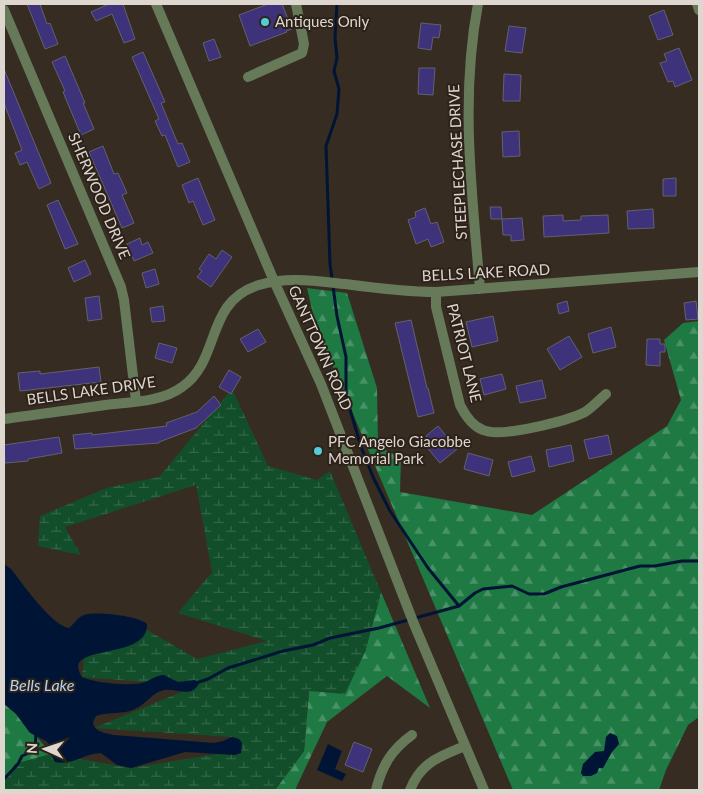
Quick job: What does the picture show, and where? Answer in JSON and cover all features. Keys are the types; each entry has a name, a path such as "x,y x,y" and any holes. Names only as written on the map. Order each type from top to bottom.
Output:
{"street":[{"name":"GANTTOWN ROAD","path":"156,4 274,281 321,384 409,612 484,790"},
{"path":"248,78 302,53 304,44 296,4"},
{"name":"STEEPLECHASE DRIVE","path":"478,4 469,66 467,106 480,289"},
{"path":"697,4 699,10"},
{"name":"SHERWOOD DRIVE","path":"4,10 121,287 136,401"},
{"name":"BELLS LAKE ROAD","path":"274,281 323,281 405,291 436,292 699,272"},
{"name":"BELLS LAKE DRIVE","path":"4,419 136,401 170,394 190,382 205,358 219,321 230,302 248,290 274,281"},
{"name":"PATRIOT LANE","path":"436,292 436,307 460,405 467,418 482,430 499,433 516,432 577,415 594,406 606,394"},
{"path":"376,790 383,767 400,744 412,736"},
{"path":"410,790 417,775 426,765 465,746"}],"green space":[{"path":"307,288 347,293 377,388 378,446 401,458 400,492 532,515 667,426 681,400 664,340 683,323 699,321 699,717 688,725 666,770 659,790 513,790 316,327"},
{"path":"232,389 268,466 317,480 330,471 381,592 365,652 345,694 309,691 304,751 275,790 4,790 4,782 15,764 51,754 131,768 242,750 232,737 94,728 196,686 82,677 84,657 147,630 197,659 267,641 178,613 212,572 196,485 65,527 81,555 38,546 40,516 109,487 159,477"},
{"path":"381,592 430,708 387,676 327,722 295,790 275,790 304,751 309,691 365,652"},
{"path":"4,697 51,754 15,764 4,782"}],"water":[{"name":"Bells Lake","path":"4,564 11,569 54,620 69,628 82,616 90,614 117,615 147,624 144,636 134,643 83,659 78,666 82,677 103,682 128,684 142,683 164,675 178,682 195,680 199,683 196,688 188,692 160,691 139,707 130,711 96,716 93,722 95,728 104,733 114,735 214,743 232,737 239,739 242,743 241,753 235,755 185,752 131,768 117,765 101,753 73,761 55,762 51,755 51,746 46,741 30,733 16,714 4,704"},
{"path":"610,733 617,736 619,744 603,768 599,768 597,773 591,776 583,776 581,773 583,764 595,752 604,751 606,737"},
{"path":"328,744 342,751 335,769 346,774 342,781 317,770"}],"building":[{"path":"27,4 40,4 47,24 50,23 58,44 45,49"},
{"path":"109,4 123,4 135,39 124,43 112,14 96,21 91,12"},
{"name":"Antiques Only","path":"268,4 282,4 292,29 250,46 239,15"},
{"path":"664,10 673,35 658,40 649,16"},
{"path":"421,23 441,25 439,38 433,37 431,50 418,48"},
{"path":"509,26 526,28 522,53 505,51"},
{"path":"214,39 221,57 209,61 203,43"},
{"path":"679,48 692,80 675,87 673,81 668,82 660,63 667,61 664,54"},
{"path":"143,52 165,102 161,103 178,144 182,143 190,162 178,167 165,135 162,136 155,121 159,119 132,57"},
{"path":"65,56 94,129 81,135 52,62"},
{"path":"419,68 435,68 433,95 418,94"},
{"path":"4,69 51,183 39,189 27,162 20,165 15,153 22,150 4,103"},
{"path":"504,74 521,75 520,101 503,101"},
{"path":"519,131 520,156 503,157 502,132"},
{"path":"103,146 114,174 118,173 127,193 122,195 134,223 122,228 89,152"},
{"path":"198,178 215,220 203,225 193,201 189,203 182,185"},
{"path":"676,178 676,196 663,196 663,179"},
{"path":"58,200 78,244 65,249 47,205"},
{"path":"490,207 501,207 502,219 491,219"},
{"path":"425,208 431,224 437,222 444,242 431,247 428,239 416,244 408,220 416,217 415,212"},
{"path":"653,209 654,228 628,229 627,211"},
{"path":"563,215 563,221 581,220 581,216 608,215 609,233 544,237 543,216"},
{"path":"522,218 524,240 511,241 511,235 503,235 502,219"},
{"path":"140,238 142,245 148,242 153,253 134,261 127,244"},
{"path":"222,250 232,257 211,287 197,277 202,271 199,269 209,254 216,259"},
{"path":"85,260 91,274 74,282 68,268"},
{"path":"155,269 159,284 146,288 142,273"},
{"path":"99,296 102,319 88,321 85,298"},
{"path":"567,301 569,311 559,314 557,304"},
{"path":"696,301 698,319 686,320 684,303"},
{"path":"163,306 165,321 152,322 150,308"},
{"path":"493,316 498,341 472,347 466,322"},
{"path":"411,320 434,413 418,417 395,323"},
{"path":"611,327 616,347 593,353 588,334"},
{"path":"258,329 266,342 248,352 240,339"},
{"path":"569,336 582,357 560,370 547,349"},
{"path":"647,339 660,339 660,344 665,344 665,352 660,352 660,366 646,365"},
{"path":"159,343 177,348 172,363 155,358"},
{"path":"99,367 101,382 20,391 18,373 40,371 40,374"},
{"path":"229,370 241,377 231,394 219,387"},
{"path":"502,374 506,389 484,395 480,379"},
{"path":"542,380 546,398 520,403 516,386"},
{"path":"214,396 221,405 196,428 159,443 75,449 73,435 92,433 92,435 167,426 166,423 197,412"},
{"path":"438,426 457,449 440,463 425,445 430,441 426,436"},
{"path":"608,435 612,454 589,459 584,440"},
{"path":"59,437 62,453 28,459 28,461 5,463 4,445"},
{"path":"571,445 574,461 549,467 546,450"},
{"path":"468,453 493,460 489,476 464,469"},
{"path":"531,456 535,471 512,477 508,462"},
{"path":"354,742 372,749 363,772 345,765"}],"waterway":[{"path":"337,4 335,38 337,58 334,71 339,89 337,114 326,146 330,264 337,316 346,357 346,396 361,447 390,511 428,568 459,606"},
{"path":"196,683 228,668 283,651 313,645 330,638 379,628 459,606 483,589 512,586 529,594 544,594 561,587 640,566 699,561"},
{"path":"4,779 18,764 22,756 35,750 36,733"}],"place":[{"name":"Antiques Only","path":"265,22"},
{"name":"PFC Angelo Giacobbe Memorial Park","path":"318,451"}]}
